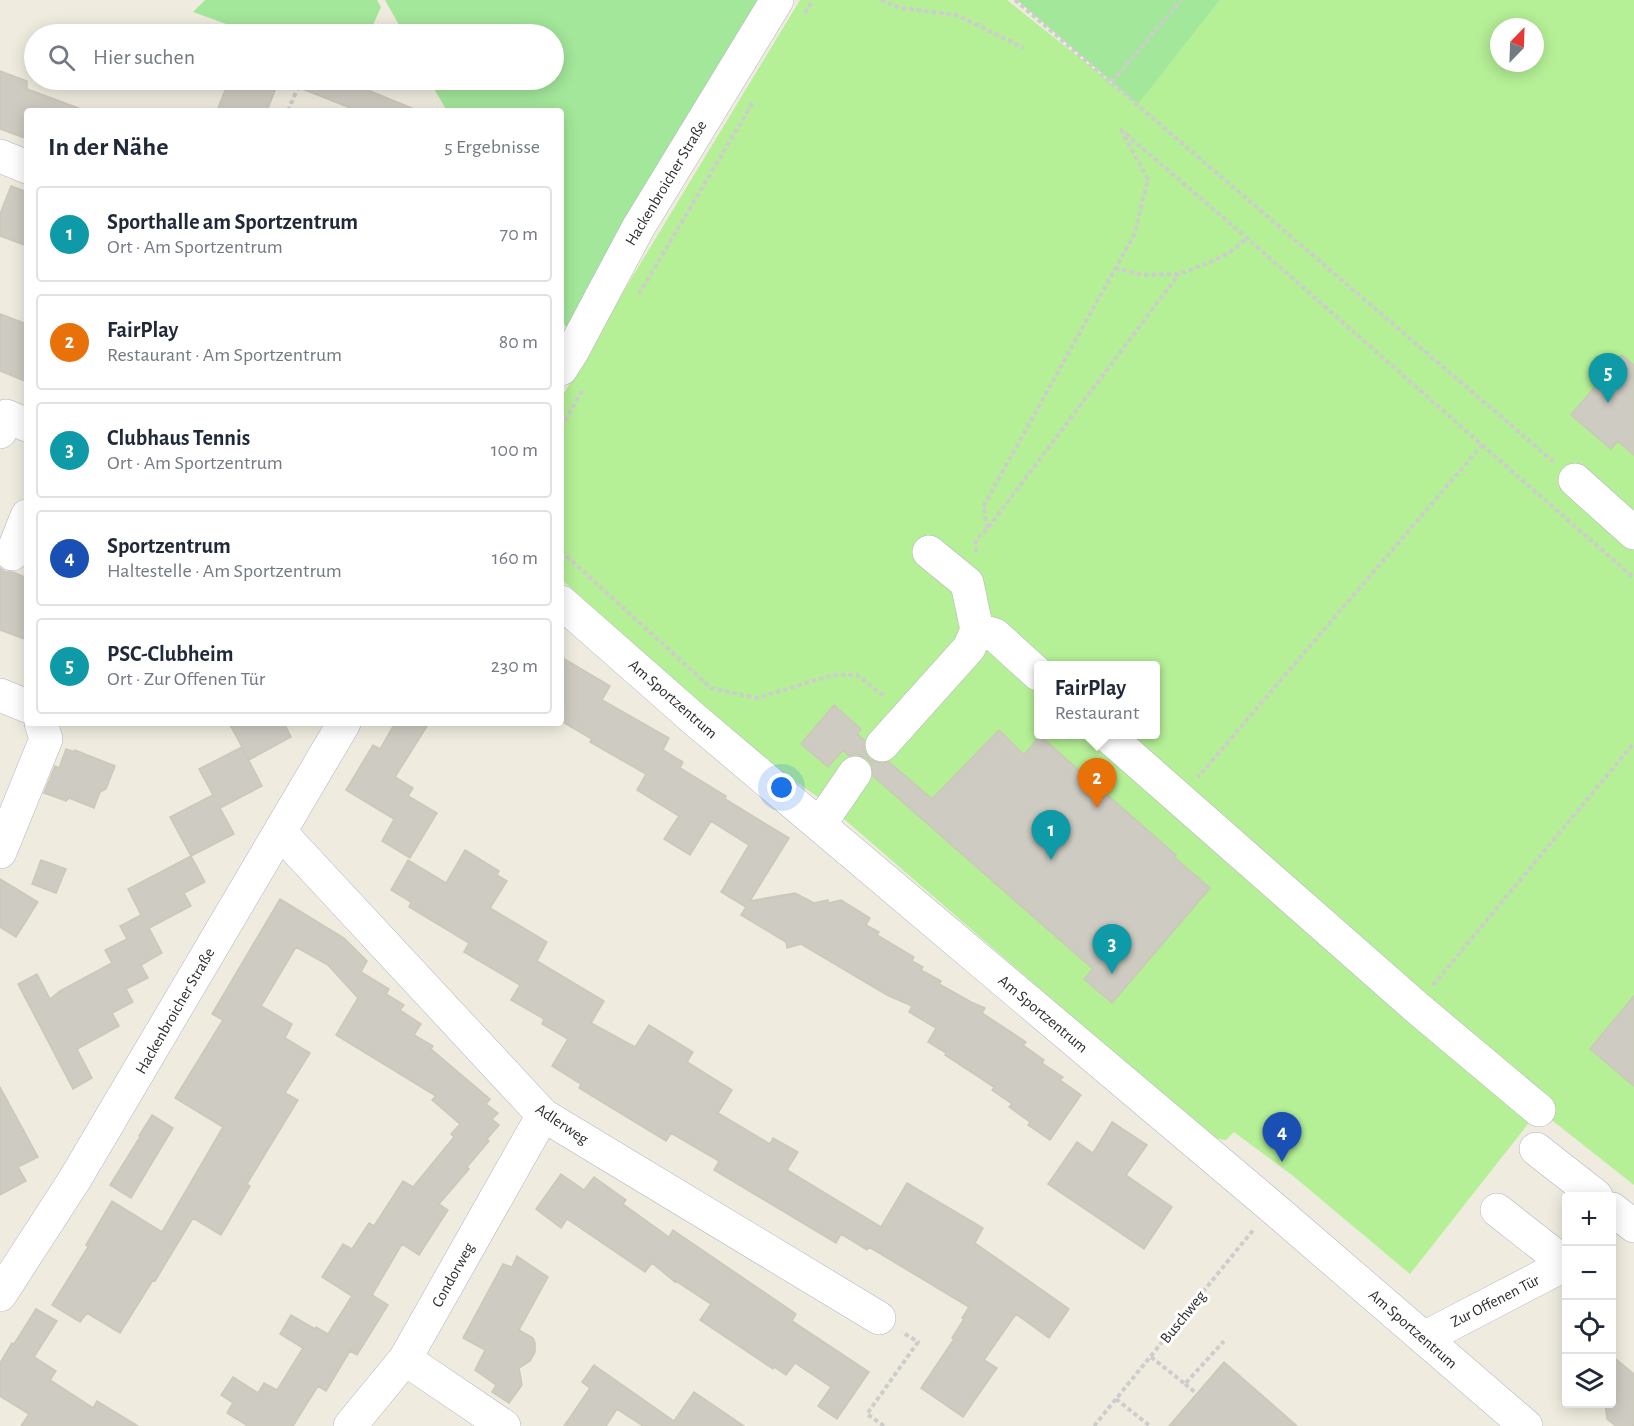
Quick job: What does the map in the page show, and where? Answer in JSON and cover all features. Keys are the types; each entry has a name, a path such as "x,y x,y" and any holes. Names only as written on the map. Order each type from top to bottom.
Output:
{"street":[{"name":"Hackenbroicher Straße","path":"573,377 572,351 638,228 789,10"},
{"path":"0,156 24,166"},
{"path":"1575,480 1634,533"},
{"path":"13,555 24,524"},
{"path":"882,745 969,648 977,630 967,583 929,552"},
{"name":"Am Sportzentrum","path":"564,605 694,719 1272,1207 1526,1426"},
{"path":"977,630 995,634 1034,670"},
{"path":"0,695 24,705"},
{"path":"0,852 46,740 42,726"},
{"name":"Hackenbroicher Straße","path":"0,1295 75,1179 342,726"},
{"path":"1110,739 1415,1006 1539,1110"},
{"path":"819,824 855,773"},
{"name":"Adlerweg","path":"280,832 543,1115 879,1318"},
{"name":"Condorweg","path":"350,1426 405,1359 543,1115"},
{"path":"1536,1149 1590,1192"},
{"path":"1497,1210 1562,1261"},
{"path":"1616,1213 1634,1228 1616,1238"},
{"name":"Zur Offenen Tür","path":"1424,1338 1562,1266"},
{"path":"405,1359 504,1426"}],"path":[{"path":"789,10 813,0"},
{"path":"881,0 900,8 957,15 1024,48"},
{"path":"1016,0 1575,480"},
{"path":"1112,82 1181,0"},
{"path":"289,108 297,90"},
{"path":"639,295 753,102"},
{"path":"988,528 983,507 1134,235 1148,179 1120,129 1634,578"},
{"path":"1115,268 1142,275 1179,274 1229,253 1247,238"},
{"path":"975,556 976,540 988,528 1179,274"},
{"path":"564,414 573,377"},
{"path":"1179,800 1482,445"},
{"path":"564,554 711,688 758,698 833,675 857,675 909,716"},
{"path":"1415,1006 1634,744"},
{"name":"Buschweg","path":"1094,1426 1272,1207"},
{"path":"1185,1384 1224,1341"},
{"path":"884,1426 867,1414 918,1342"},
{"path":"1151,1357 1197,1394"},
{"path":"1115,1398 1150,1426"}],"green space":[{"path":"205,0 377,0 381,7 373,24 226,24 193,12"},
{"path":"385,0 768,0 573,340 564,324 564,108 445,108 435,90 564,90 564,24 398,24"},
{"path":"800,0 1007,0 1138,104 1220,0 1634,0 1634,1185 1539,1110 1410,1274 1292,1175 1234,1132 1226,1140 1218,1139 1112,1051 822,800 775,767 564,582 564,394"},
{"path":"1017,0 1220,0 1138,105"}],"building":[{"path":"0,71 24,80 24,90 78,108 24,108 24,138 0,129"},
{"path":"225,90 275,90 268,108 218,108"},
{"path":"305,90 368,90 412,108 348,108"},
{"path":"11,186 24,191 24,245 0,236 0,214"},
{"path":"0,314 24,323 24,381 0,371"},
{"path":"1622,355 1634,365 1634,455 1618,441 1611,449 1571,415"},
{"path":"0,568 24,577 24,639 0,630"},
{"path":"564,659 610,686 602,700 669,738 663,750 683,762 680,768 789,838 750,901 795,893 814,903 841,900 870,918 866,925 879,932 877,935 914,957 912,961 923,967 921,970 941,981 939,984 985,1008 982,1013 1026,1042 1023,1045 1044,1060 1042,1063 1063,1077 1060,1080 1081,1095 1050,1140 1028,1125 1030,1122 1009,1107 1012,1104 992,1090 994,1087 928,1042 936,1028 909,1012 912,1006 887,995 801,944 787,948 786,942 741,915 746,907 721,892 749,845 711,821 690,855 664,839 679,816 637,790 646,774 590,742 592,739 564,723"},
{"path":"834,705 861,729 857,734 864,740 864,750 869,759 879,763 889,762 932,799 999,730 1024,755 1037,739 1043,739 1176,855 1174,857 1210,888 1112,1003 1084,979 1093,969 873,776 872,765 866,758 857,754 849,756 843,750 828,767 801,744"},
{"path":"231,726 286,726 291,737 249,760"},
{"path":"393,726 427,726 395,777 413,788 408,796 437,813 410,858 382,841 394,819 346,790 373,745 380,749"},
{"path":"242,747 262,786 220,808 234,834 191,856 170,817 213,795 199,769"},
{"path":"66,749 75,752 75,750 115,766 106,789 100,792 94,808 69,798 66,801 44,793 55,766 59,768"},
{"path":"465,850 499,871 497,875 507,881 490,908 547,942 537,961 604,1001 591,1023 635,1047 649,1025 693,1052 687,1062 732,1090 718,1113 770,1144 773,1138 798,1152 787,1170 881,1227 907,1183 983,1228 975,1243 1069,1309 1049,1338 1016,1314 984,1360 997,1368 963,1417 921,1388 954,1339 952,1338 969,1307 869,1247 867,1250 841,1234 836,1243 714,1170 719,1161 671,1133 666,1141 579,1088 581,1084 552,1066 568,1039 542,1024 544,1019 511,1000 520,985 464,952 469,943 409,907 411,902 391,890 408,860 446,883"},
{"path":"191,856 205,882 184,893 191,906 149,928 162,953 141,965 148,978 126,989 133,1002 112,1013 119,1026 77,1049 92,1078 73,1089 18,984 37,974 50,999 60,991 112,963 105,950 127,939 120,926 141,915 128,889"},
{"path":"41,860 66,869 56,893 32,884"},
{"path":"0,879 38,902 16,937 0,927"},
{"path":"280,899 344,938 367,961 361,972 389,989 386,994 404,1005 400,1010 421,1024 414,1035 433,1046 431,1049 490,1099 486,1104 498,1113 492,1119 499,1125 467,1167 469,1169 439,1204 448,1210 419,1255 402,1244 372,1295 388,1305 357,1355 350,1351 326,1391 318,1386 293,1426 248,1426 227,1413 233,1403 221,1395 233,1377 258,1393 264,1383 277,1390 303,1348 280,1334 291,1315 328,1334 352,1296 322,1277 343,1244 352,1249 369,1223 374,1226 403,1181 413,1187 454,1137 451,1134 460,1124 432,1100 436,1096 336,1035 358,998 328,965 296,947 261,1006 292,1024 285,1038 310,1053 285,1093 298,1100 247,1184 250,1186 221,1235 193,1218 120,1333 87,1313 80,1322 52,1305 88,1247 86,1245 112,1201 162,1232 223,1127 175,1098 223,1020 212,1014"},
{"path":"1634,996 1634,1086 1590,1049"},
{"path":"0,1087 38,1157 18,1167 26,1181 0,1195"},
{"path":"152,1115 173,1128 131,1198 110,1185"},
{"path":"1112,1122 1147,1145 1126,1175 1172,1207 1144,1249 1048,1184 1077,1142 1093,1153"},
{"path":"561,1174 584,1190 594,1177 626,1200 623,1204 669,1237 673,1230 796,1314 792,1321 869,1372 837,1419 818,1406 831,1387 795,1363 786,1375 774,1367 773,1369 700,1320 711,1304 675,1282 652,1263 645,1272 567,1219 561,1228 536,1209"},
{"path":"517,1256 548,1277 519,1330 533,1338 535,1352 530,1361 519,1368 522,1385 509,1403 492,1392 496,1385 475,1370 485,1350 463,1338 503,1264 512,1267"},
{"path":"36,1309 57,1321 34,1357 56,1371 50,1380 93,1408 97,1401 138,1426 21,1426 29,1414 0,1396 0,1363"},
{"path":"1616,1359 1634,1374 1634,1426 1616,1426 1607,1419 1606,1408 1616,1408"},
{"path":"1224,1362 1297,1426 1169,1426"},
{"path":"594,1365 674,1421 694,1392 744,1426 643,1426 617,1409 606,1426 564,1426 590,1388 582,1382"}],"place":[{"name":"PSC-Clubheim","path":"1608,403"},
{"name":"FairPlay","path":"1097,808"},
{"name":"Sporthalle am Sportzentrum","path":"1051,860"},
{"name":"Clubhaus Tennis","path":"1112,974"},
{"name":"Sportzentrum","path":"1282,1162"}]}
